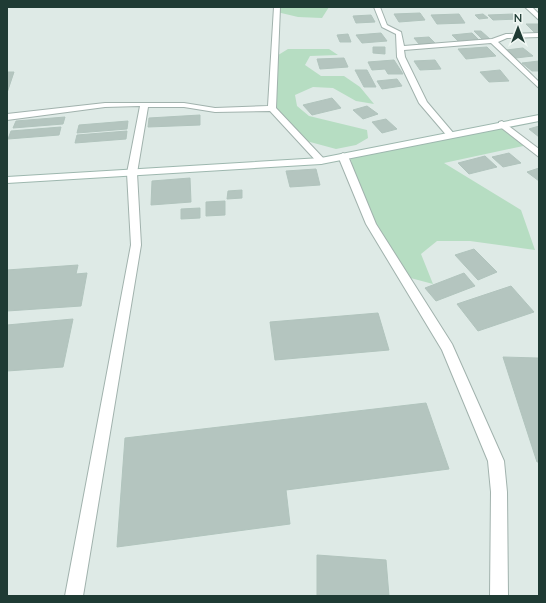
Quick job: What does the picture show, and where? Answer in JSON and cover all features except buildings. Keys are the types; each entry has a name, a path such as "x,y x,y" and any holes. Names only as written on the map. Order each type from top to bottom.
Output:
{"street":[{"path":"277,7 272,108 321,161"},
{"path":"376,7 384,26 399,33 402,57 423,103 450,135"},
{"path":"528,7 539,18"},
{"path":"400,48 493,42 506,36 539,36"},
{"path":"493,42 539,86"},
{"path":"7,117 105,106 144,104 184,106 216,110 272,108"},
{"path":"74,596 136,245 132,173 144,104"},
{"path":"7,180 321,161 502,124 539,118"},
{"path":"502,124 539,154"},
{"path":"343,156 371,224 447,348 496,461 499,492 499,596"}],"green space":[{"path":"277,7 329,7 322,18 298,17 277,12"},
{"path":"288,49 329,49 338,55 310,56 305,65 321,76 344,76 360,87 374,104 356,101 333,88 313,87 295,95 297,106 309,116 367,130 368,138 356,145 336,149 299,139 272,108 275,57"},
{"path":"502,124 528,145 444,163 521,210 535,250 470,241 437,241 421,254 433,284 403,276 357,190 350,155"}]}
